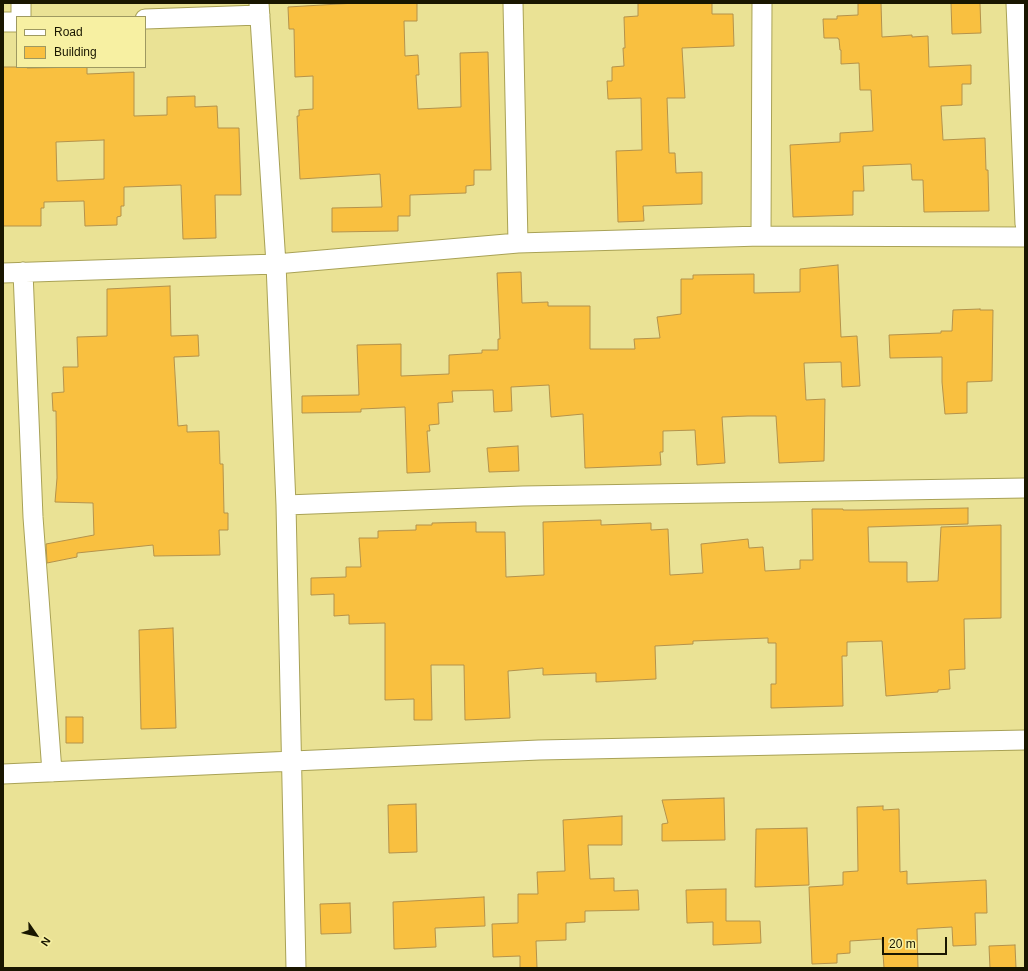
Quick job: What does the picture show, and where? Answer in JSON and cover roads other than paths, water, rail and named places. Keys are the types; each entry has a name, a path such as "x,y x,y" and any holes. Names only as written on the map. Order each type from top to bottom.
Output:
{"street":[{"path":"20,3 21,16"},
{"path":"513,3 518,243"},
{"path":"761,236 762,3"},
{"path":"1016,3 1021,22 1025,224"},
{"path":"146,19 259,9 276,264 286,505 296,968"},
{"path":"3,22 16,22"},
{"path":"3,272 276,264 518,243 761,236 1025,237"},
{"path":"23,272 33,517 52,772"},
{"path":"286,505 523,496 1025,488"},
{"path":"3,774 539,750 1025,740"}]}
